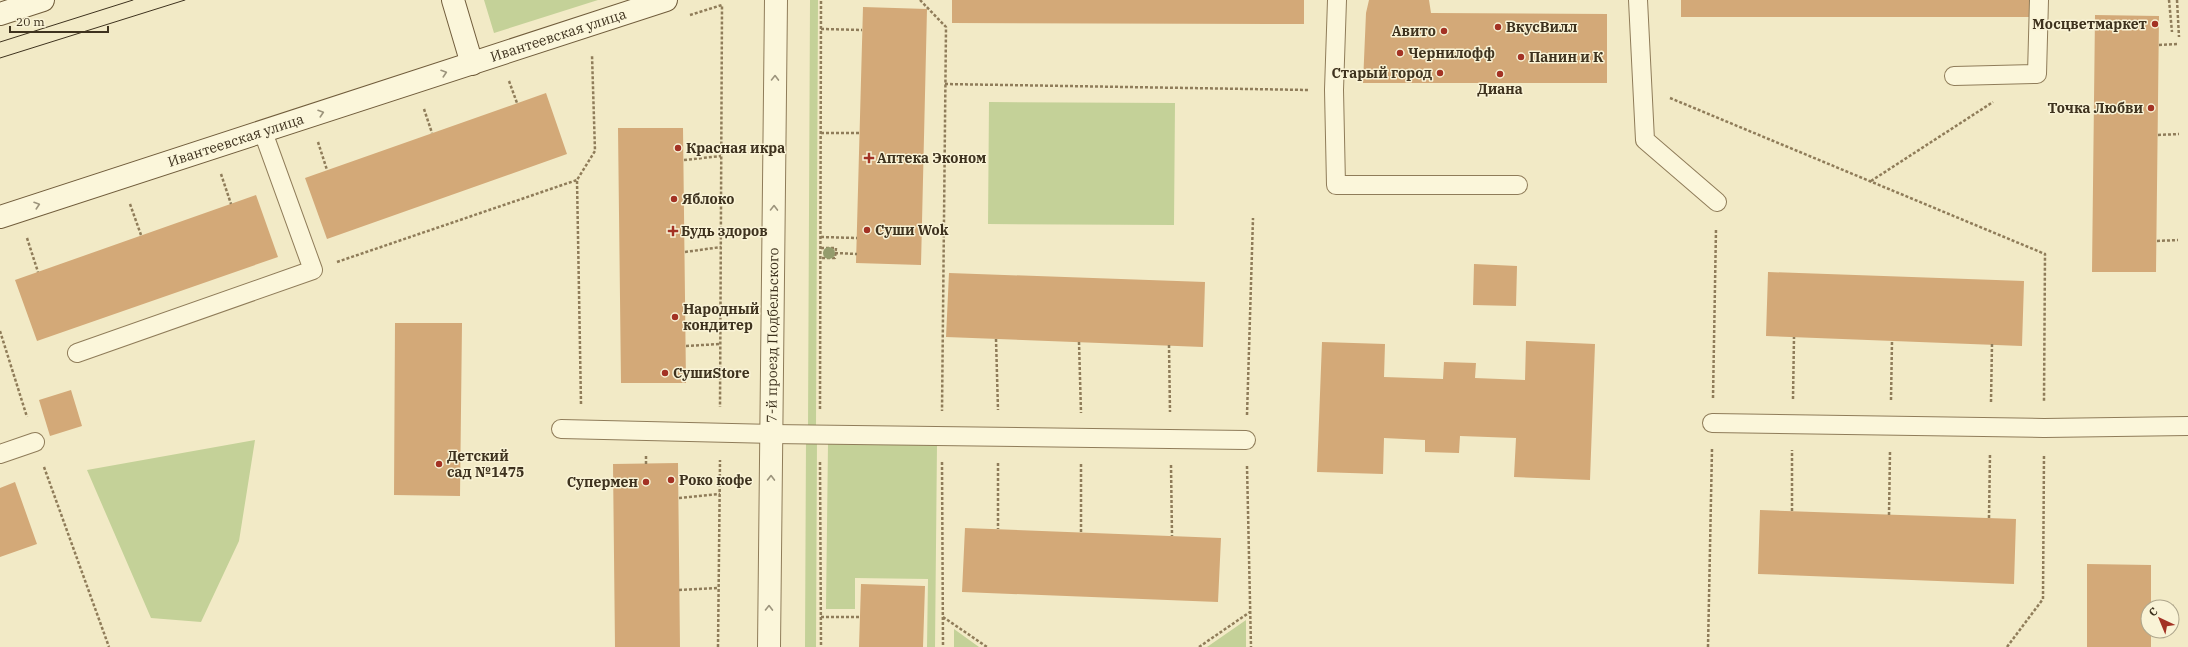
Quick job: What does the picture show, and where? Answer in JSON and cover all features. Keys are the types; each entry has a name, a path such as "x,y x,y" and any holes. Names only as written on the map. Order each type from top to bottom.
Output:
{"street":[{"path":"0,14 44,0"},
{"name":"Ивантеевская улица","path":"453,0 472,64"},
{"name":"Ивантеевская улица","path":"0,216 263,132 666,0"},
{"name":"7-й проезд Подбельского","path":"769,647 776,0"}],"lane":[{"path":"1337,0 1334,90 1336,185 1518,185"},
{"path":"1638,0 1645,140 1717,202"},
{"path":"1954,76 2038,74 2039,0"},
{"path":"77,353 313,270 263,132"},
{"path":"1712,423 2044,428 2188,426"},
{"path":"561,429 771,434 1246,440"},
{"path":"0,454 35,442"}],"path":[{"path":"821,0 821,647"},
{"path":"920,0 946,26 942,436 943,647"},
{"path":"2170,0 2172,32"},
{"path":"2177,0 2179,37"},
{"path":"718,647 722,5"},
{"path":"821,29 862,30"},
{"path":"2159,45 2179,44"},
{"path":"582,429 577,180 595,151 592,54"},
{"path":"507,75 517,103"},
{"path":"946,84 1334,90"},
{"path":"1642,87 2045,254 2043,599 2007,647"},
{"path":"1870,181 1997,100"},
{"path":"422,104 432,133"},
{"path":"821,132 860,132"},
{"path":"2158,135 2179,134"},
{"path":"317,139 327,170"},
{"path":"684,160 722,156"},
{"path":"220,172 231,204"},
{"path":"313,270 577,180"},
{"path":"129,202 141,235"},
{"path":"26,235 38,272"},
{"path":"821,237 857,238"},
{"path":"2156,241 2178,240"},
{"path":"685,252 721,247"},
{"path":"821,248 836,248 835,258 822,258"},
{"path":"835,253 857,254"},
{"path":"0,331 35,442 109,647"},
{"path":"1792,511 1794,337"},
{"path":"996,339 998,529"},
{"path":"1889,515 1892,341"},
{"path":"1079,342 1081,533"},
{"path":"686,346 720,344"},
{"path":"1989,518 1992,344"},
{"path":"1170,345 1172,536"},
{"path":"679,498 720,494"},
{"path":"679,590 718,588"},
{"path":"1199,647 1250,612"},
{"path":"821,617 860,618"},
{"path":"943,617 987,647"}],"green space":[{"path":"484,0 598,0 494,33"},
{"path":"810,0 818,0 816,427 808,427"},
{"path":"989,102 1175,103 1174,225 988,224"},
{"path":"817,439 816,647 805,647 806,440"},
{"path":"255,440 239,541 201,622 151,618 87,470"},
{"path":"828,444 937,445 935,647 927,647 928,579 855,578 855,609 826,609"},
{"path":"1246,620 1246,647 1207,647"},
{"path":"954,629 979,647 954,647"}],"building":[{"path":"952,0 1304,0 1304,24 952,23"},
{"path":"1369,0 1429,0 1431,13 1607,14 1607,83 1363,83 1366,13"},
{"path":"1681,0 2033,0 2033,17 1681,17"},
{"path":"863,7 927,9 921,265 856,263"},
{"path":"2095,15 2159,16 2156,272 2092,272"},
{"path":"546,93 567,154 327,239 305,178"},
{"path":"618,128 683,128 686,383 621,383"},
{"path":"256,195 278,257 37,341 15,280"},
{"path":"1474,264 1517,266 1516,306 1473,305"},
{"path":"1768,272 2024,281 2022,346 1766,336"},
{"path":"949,273 1205,282 1203,347 946,337"},
{"path":"395,323 462,323 460,496 394,495"},
{"path":"1526,341 1595,344 1590,480 1514,477 1516,438 1460,436 1459,453 1425,452 1425,440 1384,438 1383,474 1317,472 1322,342 1385,344 1384,377 1443,379 1444,362 1476,363 1475,378 1525,380"},
{"path":"71,390 82,426 50,436 39,400"},
{"path":"678,463 680,647 615,647 613,464"},
{"path":"15,482 37,544 0,557 0,488"},
{"path":"1760,510 2016,519 2014,584 1758,574"},
{"path":"965,528 1221,538 1218,602 962,592"},
{"path":"2087,564 2151,565 2151,599 2140,599 2140,639 2151,639 2151,647 2087,647"},
{"path":"861,584 925,586 923,647 859,647"}],"tram line":[{"path":"0,42 133,0"},
{"path":"0,58 185,0"}],"place":[{"name":"Мосцветмаркет","path":"2155,24"},
{"name":"ВкусВилл","path":"1498,27"},
{"name":"Авито","path":"1444,31"},
{"name":"Чернилофф","path":"1400,53"},
{"name":"Панин и К","path":"1521,57"},
{"name":"Старый город","path":"1440,73"},
{"name":"Диана","path":"1500,74"},
{"name":"Точка Любви","path":"2151,108"},
{"name":"Красная икра","path":"678,148"},
{"name":"Аптека Эконом","path":"869,158"},
{"name":"Яблоко","path":"674,199"},
{"name":"Суши Wok","path":"867,230"},
{"name":"Будь здоров","path":"673,231"},
{"name":"Народный кондитер","path":"675,317"},
{"name":"СушиStore","path":"665,373"},
{"name":"Детский сад №1475","path":"439,464"},
{"name":"Роко кофе","path":"671,480"},
{"name":"Супермен","path":"646,482"}]}
